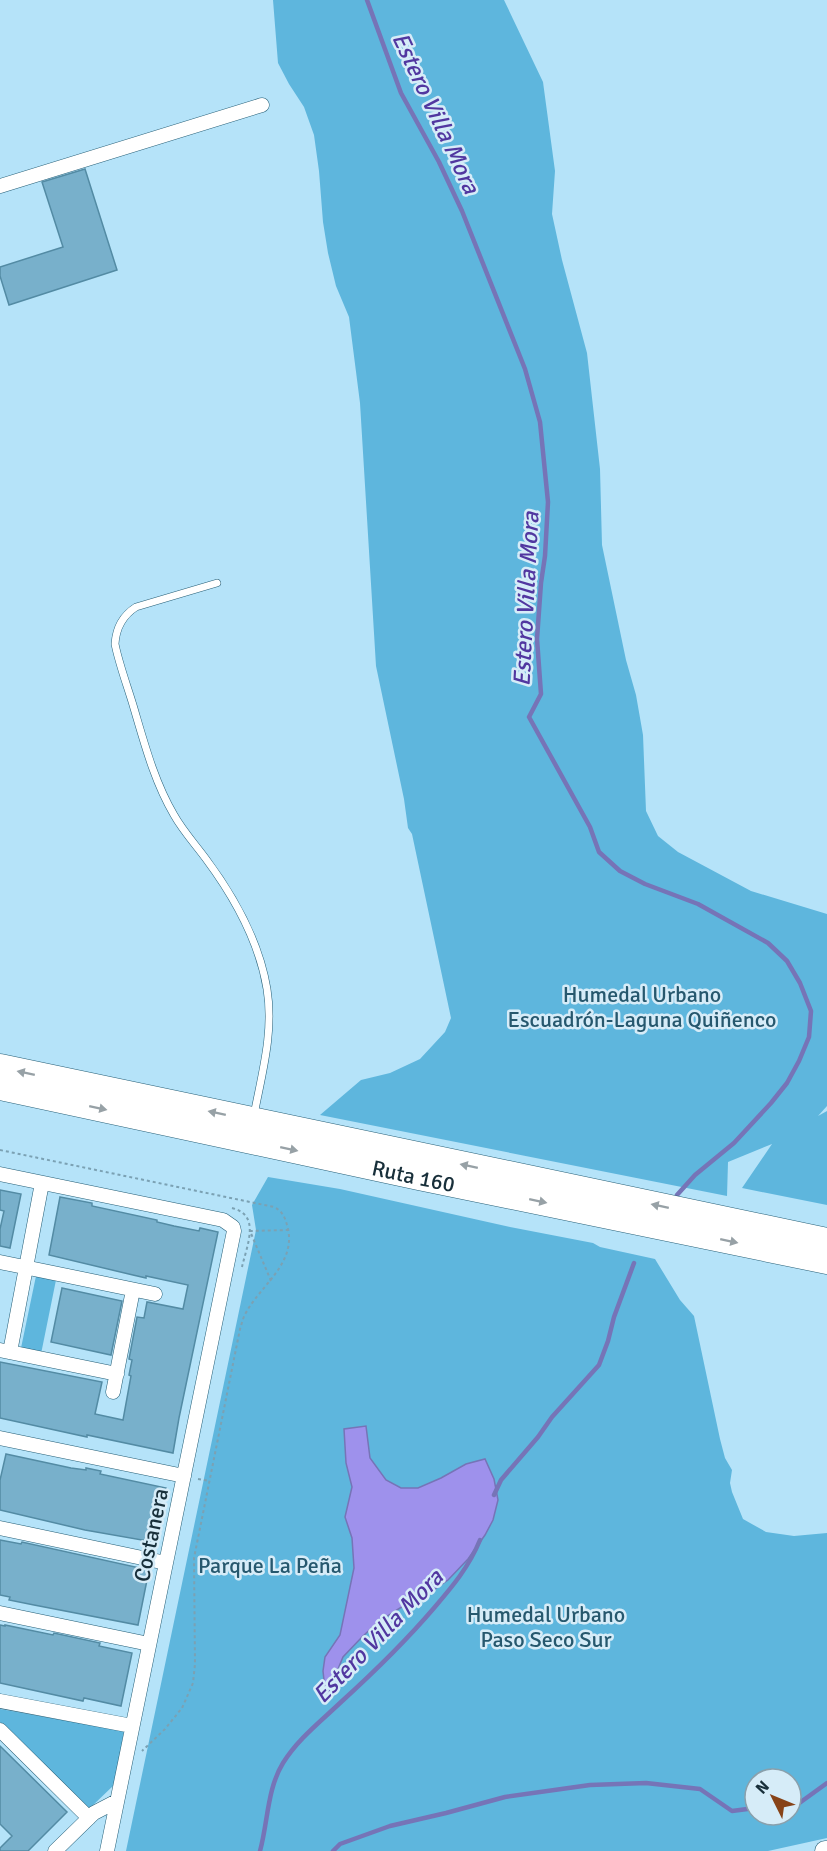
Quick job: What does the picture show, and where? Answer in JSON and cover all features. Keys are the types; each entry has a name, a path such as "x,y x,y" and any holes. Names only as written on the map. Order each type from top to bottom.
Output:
{"highway":[{"name":"Ruta 160","path":"0,1067 827,1241"},
{"name":"Ruta 160","path":"0,1087 419,1177 827,1261"}],"street":[{"path":"0,186 262,105"},
{"path":"0,1174 42,1183 26,1268 5,1351 117,1374"},
{"name":"Costanera","path":"42,1183 223,1220 232,1227 234,1236 107,1851"},
{"path":"0,1262 155,1294"},
{"path":"113,1392 133,1290"},
{"path":"0,1438 184,1476"},
{"path":"0,1528 166,1563"},
{"path":"0,1613 149,1644"},
{"path":"0,1701 132,1726"},
{"path":"0,1730 89,1818"},
{"path":"56,1851 99,1809 117,1802"}],"lane":[{"path":"217,583 136,607 120,623 116,644 141,732 165,799 186,833 233,898 251,935 263,972 268,1001 269,1029 253,1120"}],"path":[{"path":"236,1209 237,1199"},
{"path":"224,1207 236,1209 248,1217 250,1231 240,1276"},
{"path":"250,1231 288,1230"},
{"path":"250,1231 270,1281"},
{"path":"198,1479 210,1481"},
{"path":"142,1752 144,1740"}],"green space":[{"name":"Humedal Urbano Escuadrón-Laguna Quiñenco","path":"273,0 504,0 543,82 555,171 552,214 587,353 600,469 602,545 643,735 646,811 658,836 678,852 751,891 827,914 827,1106 818,1116 827,1111 827,1205 742,1188 772,1144 728,1162 727,1196 320,1115 361,1080 390,1073 420,1059 445,1032 451,1018 412,834 408,828 376,666 360,403 349,317 336,286 328,253 314,135 304,107 278,63"},
{"name":"Humedal Urbano Paso Seco Sur","path":"268,1177 340,1189 593,1243 600,1247 655,1259 680,1300 694,1316 720,1439 725,1458 732,1470 730,1483 732,1492 743,1519 766,1532 794,1536 827,1533 827,1838 768,1851 126,1851 256,1230 252,1205"},
{"path":"36,1276 56,1280 41,1354 21,1348"},
{"path":"0,1709 124,1731 115,1784 89,1809 0,1722"}],"shaded area":[{"path":"366,1426 370,1458 386,1480 401,1488 418,1488 466,1464 485,1459 494,1479 498,1500 493,1520 468,1559 448,1580 378,1622 362,1637 343,1657 326,1698 323,1671 325,1657 340,1635 354,1568 352,1538 345,1517 352,1487 346,1463 344,1429"}],"building":[{"path":"85,169 117,270 9,305 0,276 0,267 63,247 42,182"},
{"path":"0,1190 21,1194 10,1248 0,1246 0,1229 4,1211 0,1210"},
{"path":"60,1197 92,1203 92,1206 157,1220 157,1222 174,1226 218,1232 173,1453 0,1418 0,1362 102,1382 95,1414 123,1420 131,1376 129,1375 132,1360 129,1359 137,1317 144,1318 147,1302 183,1309 188,1285 146,1276 146,1278 49,1255"},
{"path":"62,1288 122,1301 111,1355 51,1342"},
{"path":"6,1454 71,1468 101,1471 100,1474 166,1488 153,1542 85,1530 0,1510 0,1480"},
{"path":"0,1540 21,1544 22,1542 149,1570 138,1625 9,1600 10,1597 0,1595"},
{"path":"0,1625 53,1635 54,1633 132,1653 121,1706 84,1698 83,1701 0,1683"},
{"path":"0,1746 67,1812 28,1851 0,1851 0,1848 12,1836 0,1824"}],"waterway":[{"name":"Estero Villa Mora","path":"367,0 401,93 439,162 462,211 525,369 540,422 548,502 537,639 541,694 529,717 590,827 599,852 620,871 645,884 698,904 768,943 787,961 800,983 811,1011 809,1037 787,1083 734,1143 695,1175 677,1195"},
{"name":"Estero Villa Mora","path":"494,1495 501,1480 552,1417 599,1365 634,1263"},
{"name":"Estero Villa Mora","path":"260,1851 274,1784 289,1754 423,1621 460,1576 480,1540"},
{"path":"333,1851 340,1844 390,1826 505,1797 590,1785 646,1783 700,1789 732,1811 743,1810"},
{"path":"803,1800 827,1783"}],"park label":[{"name":"Parque La Peña","path":"270,1565"}]}
